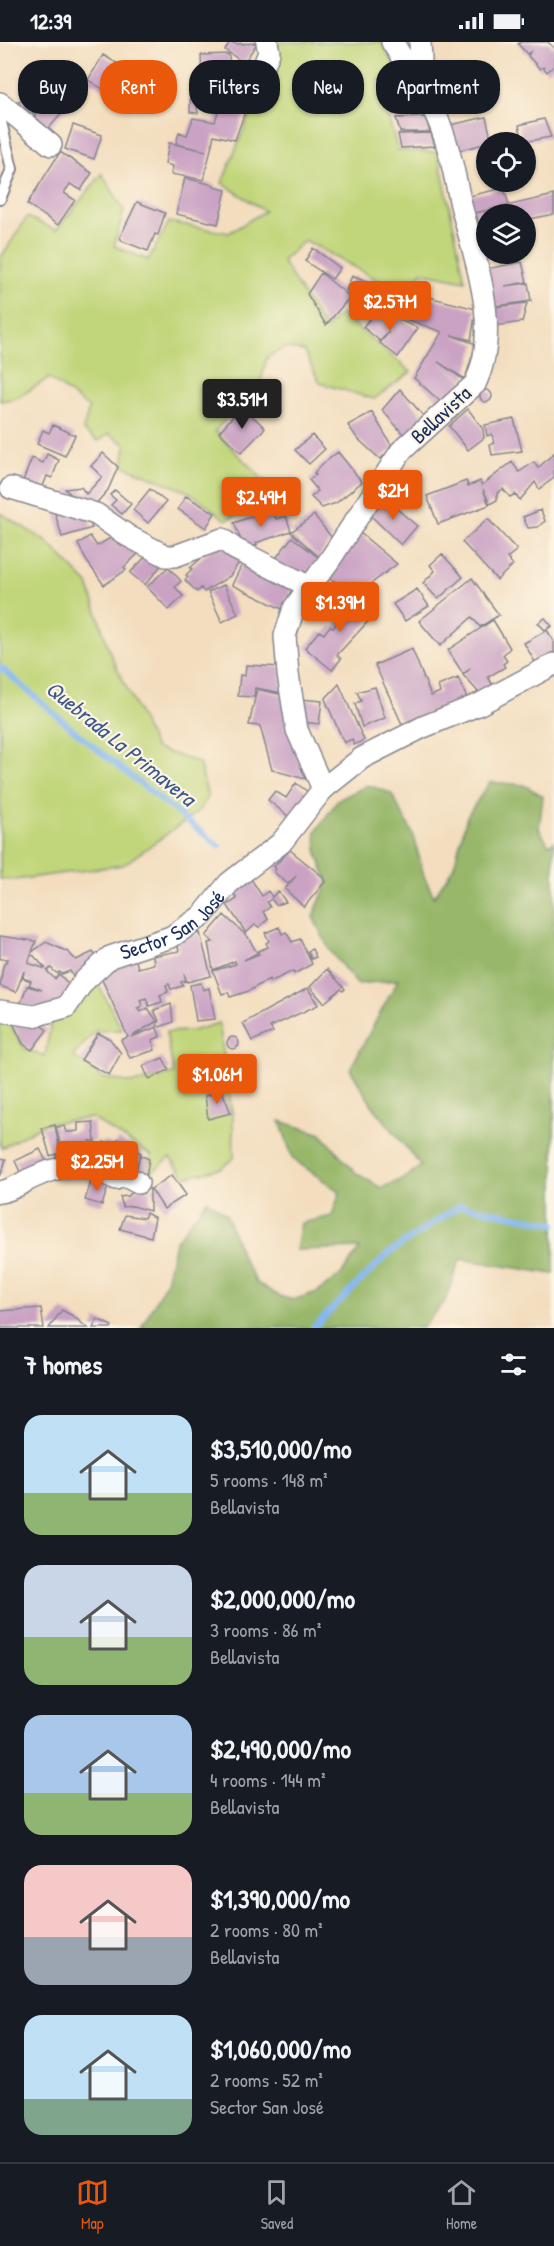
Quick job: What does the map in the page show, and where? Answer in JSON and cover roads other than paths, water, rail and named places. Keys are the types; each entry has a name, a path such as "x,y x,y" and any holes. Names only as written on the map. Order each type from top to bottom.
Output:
{"street":[{"path":"266,60 269,53 267,42"},
{"name":"Bellavista","path":"392,42 403,60"},
{"path":"420,42 421,60"},
{"path":"0,104 51,145"},
{"name":"Bellavista","path":"323,789 297,730 285,636 294,608 308,586 329,561 401,452 468,391 480,374 486,343 485,315 478,268 448,150 435,114"},
{"path":"11,489 96,514 128,536 166,556 175,556 222,538 235,549 308,586"},
{"path":"323,789 362,758 423,727 480,704 554,664"},
{"name":"Sector San José","path":"0,1011 34,1016 66,1007 83,982 110,957 171,937 202,915 229,883 281,843 323,789"},
{"path":"0,1192 50,1172 81,1165 95,1168 116,1179 123,1175 138,1183"}],"lane":[{"path":"0,118 12,170 0,199"}],"waterway":[{"name":"Quebrada La Primavera","path":"0,667 88,742 219,846"},
{"path":"313,1328 390,1252 461,1205 554,1224"}]}
